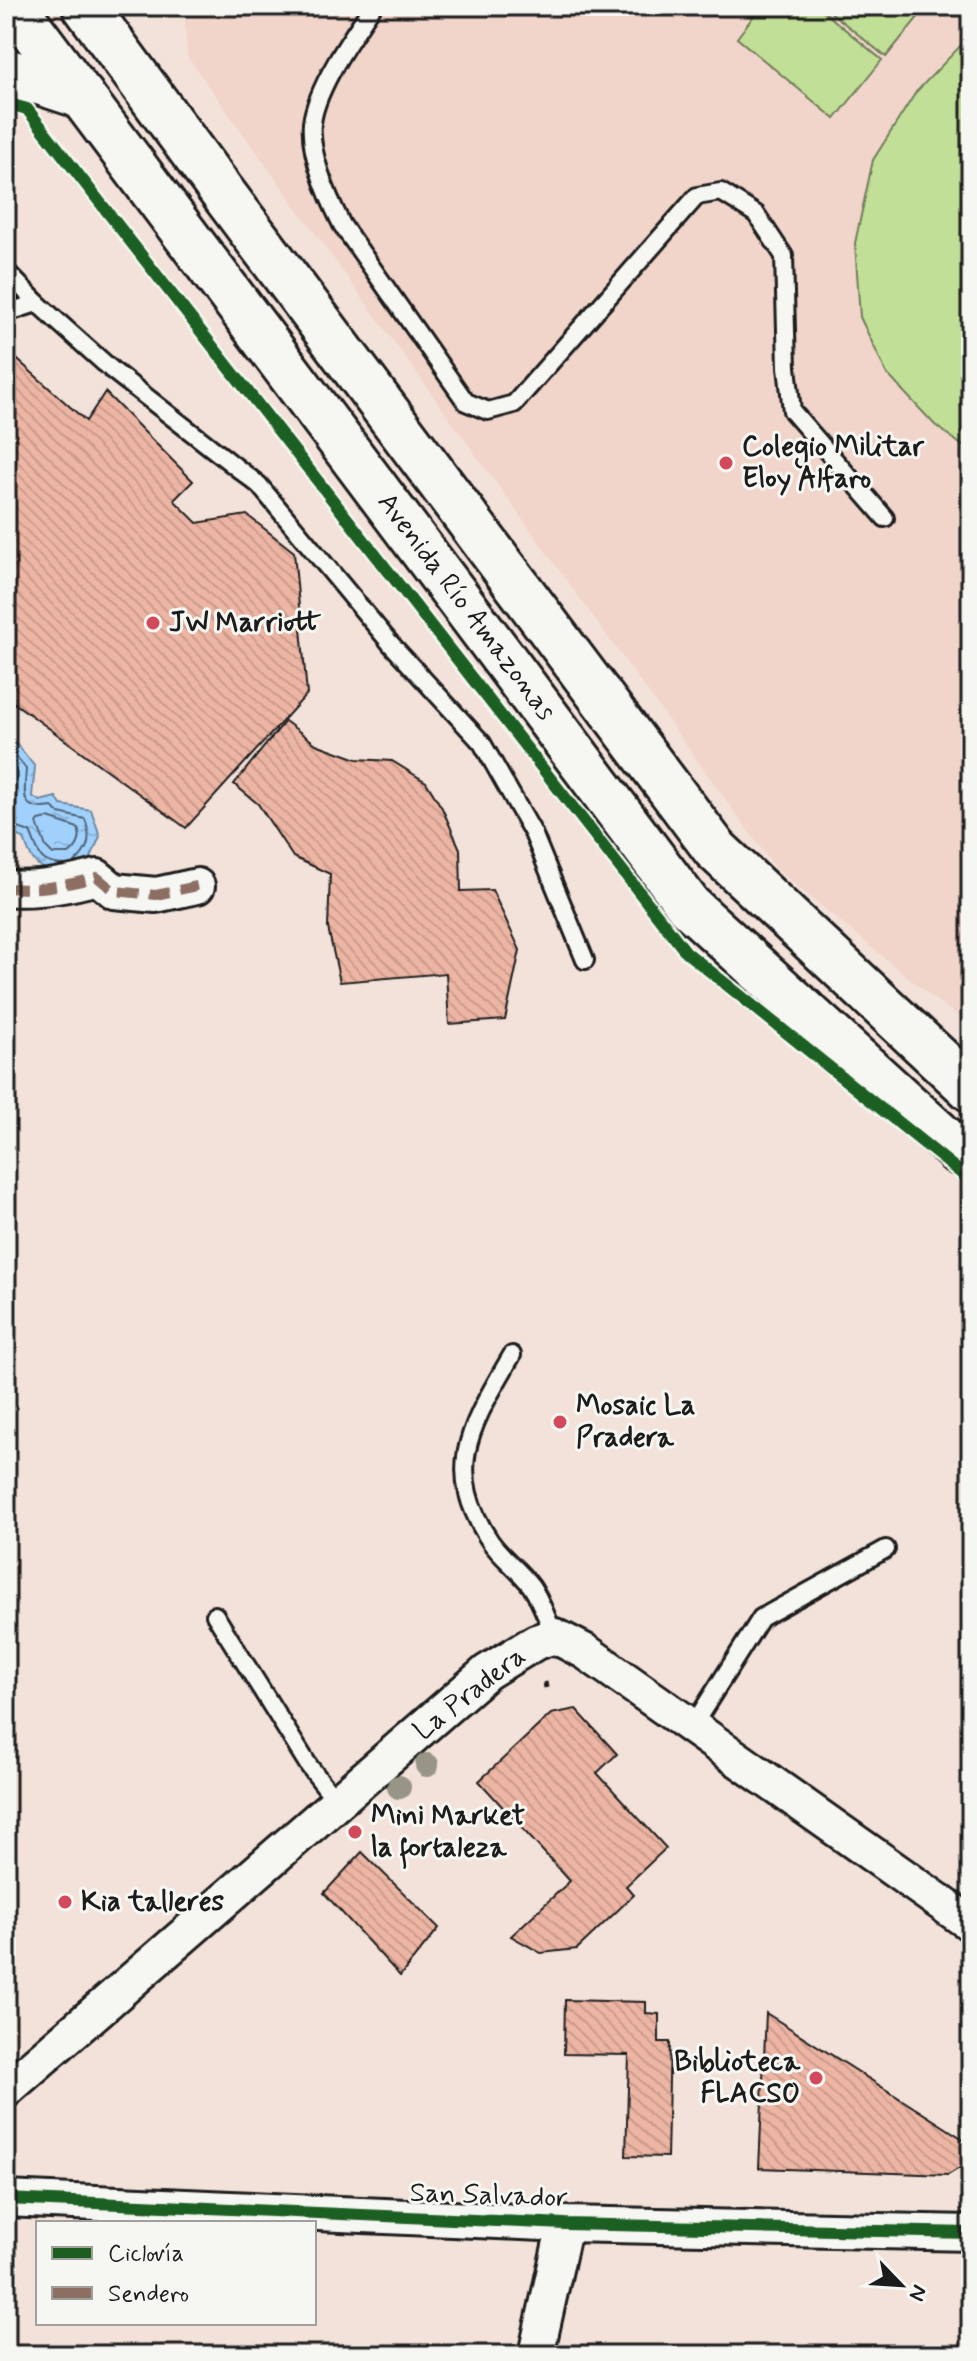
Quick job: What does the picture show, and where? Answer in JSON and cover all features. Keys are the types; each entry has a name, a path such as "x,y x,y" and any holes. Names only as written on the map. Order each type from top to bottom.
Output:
{"main road":[{"name":"Avenida Río Amazonas","path":"14,6 689,906 947,1141 971,1159"},
{"name":"Avenida Río Amazonas","path":"85,6 715,849 971,1089"},
{"path":"115,6 128,66"},
{"path":"6,71 82,96"}],"street":[{"path":"6,888 20,890 76,883 97,877 114,891 156,895 197,886"},
{"name":"La Pradera","path":"6,2090 487,1672 536,1642 555,1636 586,1652 971,1924"},
{"name":"San Salvador","path":"6,2199 565,2224 971,2233"},
{"path":"536,2355 565,2224"}],"lane":[{"path":"373,6 334,67 321,94 312,123 314,148 330,202 342,225 466,402 488,411 514,404 697,196 721,192 756,214 784,256 787,367 792,411 885,518"},
{"path":"6,271 112,370 259,485 391,644 482,743 533,833 585,960"},
{"path":"6,313 37,303"},
{"path":"512,1355 478,1415 467,1448 464,1461 468,1502 491,1542 532,1588 555,1636"},
{"path":"692,1727 761,1618 886,1549"},
{"path":"215,1615 309,1766 338,1803"}],"shaded area":[{"name":"Colegio Militar Eloy Alfaro","path":"184,6 971,6 971,1024 942,1005 776,869 187,56"}],"green space":[{"path":"761,6 817,6 882,60 835,119 737,38"},
{"path":"823,6 927,6 886,57"},
{"path":"971,38 971,452 935,425 887,374 860,317 855,243 873,160 916,92"}],"water":[{"path":"17,744 35,767 32,796 40,801 56,797 61,805 91,810 100,836 90,860 75,873 41,867 31,857 24,838 6,832 6,745"}],"building":[{"name":"JW Marriott","path":"10,353 86,421 105,392 193,481 174,500 197,523 247,515 294,552 307,694 186,828 6,697 6,358"},
{"path":"285,721 316,744 357,759 392,761 426,782 442,808 460,849 461,891 492,890 520,950 505,1020 449,1024 446,973 340,982 328,928 330,874 293,857 258,804 234,784"},
{"path":"576,1709 617,1754 597,1773 666,1848 626,1886 634,1895 577,1949 541,1953 511,1936 570,1881 479,1781 551,1714"},
{"path":"362,1852 439,1928 400,1976 324,1893"},
{"path":"565,2000 646,2002 646,2013 659,2014 659,2042 670,2042 667,2157 626,2156 629,2055 564,2054"},
{"name":"Biblioteca FLACSO","path":"766,2013 971,2144 971,2161 948,2175 759,2168"}],"marked path":[{"path":"6,888 52,887 97,877 114,891 156,895 197,886"}],"cycle path":[{"path":"6,103 27,109 686,952 971,1181"},
{"path":"6,2199 565,2224 971,2233"}],"place":[{"name":"Colegio Militar Eloy Alfaro","path":"726,463"},
{"name":"JW Marriott","path":"153,623"},
{"name":"Mosaic La Pradera","path":"560,1422"},
{"name":"Mini Market la fortaleza","path":"355,1832"},
{"name":"Kia talleres","path":"65,1902"},
{"name":"Biblioteca FLACSO","path":"816,2078"}]}
